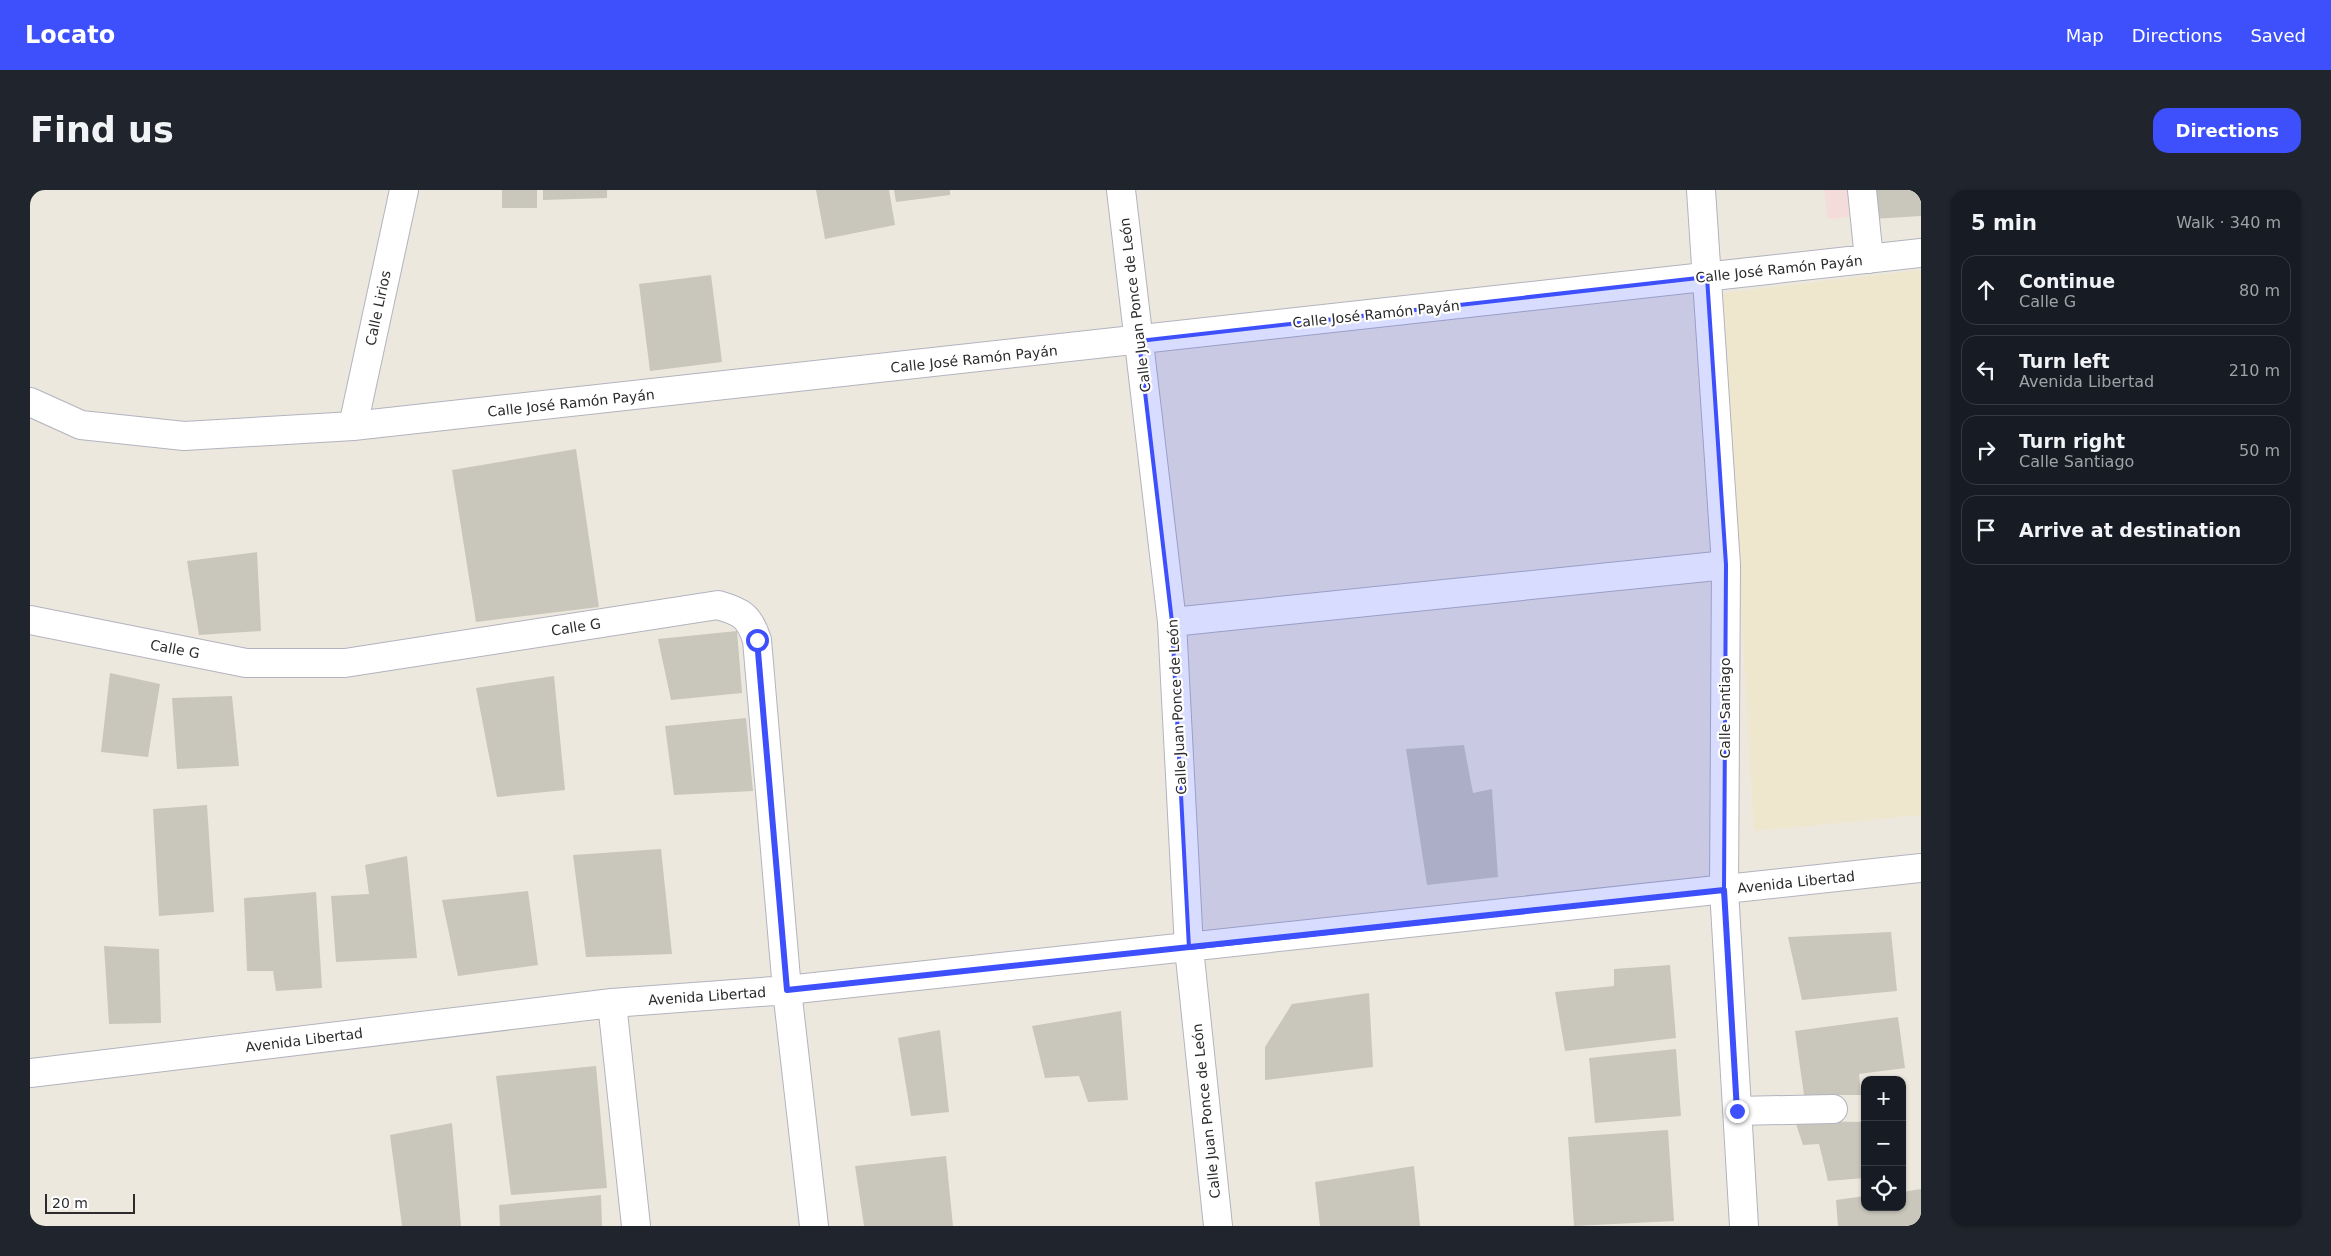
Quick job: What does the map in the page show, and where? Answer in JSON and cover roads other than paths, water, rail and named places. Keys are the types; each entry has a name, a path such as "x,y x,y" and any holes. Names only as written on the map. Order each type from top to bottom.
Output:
{"street":[{"name":"Calle Lirios","path":"353,426 404,190"},
{"name":"Calle Juan Ponce de León","path":"1121,190 1172,622 1189,948 1218,1226"},
{"name":"Calle Santiago","path":"1701,190 1726,565 1724,890 1744,1226"},
{"path":"1862,190 1869,259"},
{"name":"Calle José Ramón Payán","path":"30,402 81,425 184,436 353,426 1139,341 1921,253"},
{"path":"1172,622 1726,565"},
{"name":"Calle G","path":"30,620 246,663 345,663 718,605 739,610 752,624 757,640 787,990 814,1226"},
{"name":"Avenida Libertad","path":"30,1073 612,1003 787,990 1921,868"},
{"path":"612,1003 636,1226"},
{"path":"1737,1111 1833,1109"}]}
